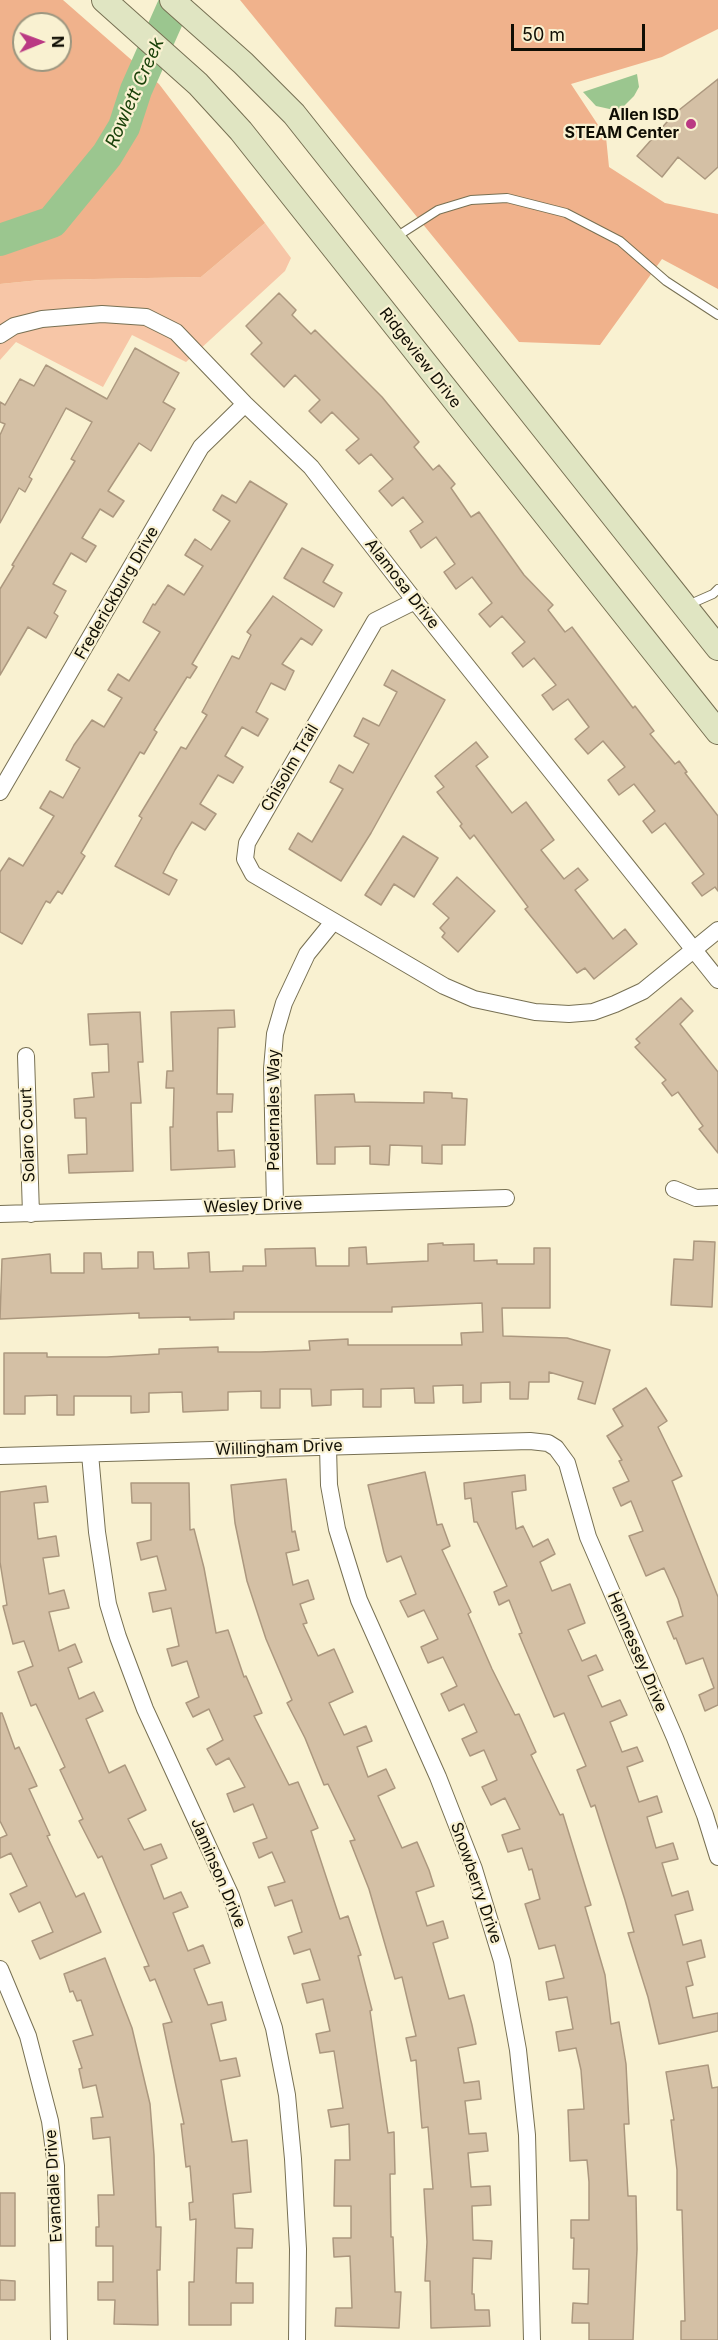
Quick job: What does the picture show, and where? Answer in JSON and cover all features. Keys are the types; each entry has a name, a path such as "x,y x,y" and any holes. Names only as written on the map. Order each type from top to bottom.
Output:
{"main road":[{"name":"Ridgeview Drive","path":"104,0 198,84 241,131 718,732"},
{"path":"172,0 243,63 294,114 718,648"}],"street":[{"name":"Alamosa Drive","path":"7,331 74,315 121,313 147,317 176,332 245,404 311,467 415,601 718,980"},
{"name":"Frederickburg Drive","path":"0,792 201,447 245,404"},
{"name":"Chisolm Trail","path":"415,601 375,621 245,851 245,859 253,874 444,986 474,999 535,1012 585,1012 615,1004 643,991 718,930"},
{"name":"Pedernales Way","path":"275,1205 272,1069 275,1034 284,1003 307,954 333,922"},
{"name":"Solaro Court","path":"26,1056 31,1214"},
{"path":"674,1189 696,1198 718,1197"},
{"name":"Wesley Drive","path":"0,1214 506,1197"},
{"name":"Willingham Drive","path":"0,1456 540,1441 556,1448"},
{"name":"Snowberry Drive","path":"328,1447 329,1485 337,1529 358,1600 438,1777 474,1869 502,1961 518,2049 527,2135 532,2340"},
{"name":"Hennessey Drive","path":"556,1448 567,1463 588,1537 675,1738 705,1815 718,1857"},
{"name":"Jaminson Drive","path":"90,1454 97,1532 106,1593 118,1636 145,1709 231,1896 274,2028 287,2095 293,2159 298,2249 297,2340"},
{"name":"Evandale Drive","path":"0,1969 28,2036 50,2121 56,2178 58,2340"}],"lane":[{"path":"393,239 438,210 471,200 507,198 566,213 620,241 666,281 718,315"},
{"path":"685,606 718,589"}],"shaded area":[{"path":"0,0 63,0 159,84 265,223 201,277 40,280 0,284"},
{"path":"240,0 718,0 718,29 662,57 571,84 606,137 609,167 665,203 718,214 718,289 662,259 600,345 519,342"},
{"path":"637,74 639,87 622,108 614,110 596,106 583,92"},
{"path":"265,223 291,258 285,271 186,362 132,335 103,387 16,342 0,360 0,284 40,280 201,277"}],"building":[{"name":"Allen ISD STEAM Center","path":"718,79 718,167 705,179 678,157 662,177 637,156 674,114"},
{"path":"279,293 296,310 292,315 311,334 315,330 382,397 419,442 414,447 433,470 439,465 455,484 451,488 471,517 479,512 524,575 553,605 548,610 565,632 572,627 633,708 635,706 654,731 650,734 675,764 679,761 687,772 685,773 718,816 718,891 715,887 702,896 692,883 704,874 665,823 652,833 643,821 655,811 634,784 619,795 608,780 625,767 603,741 588,754 575,739 589,727 568,699 553,710 542,695 556,685 534,658 523,667 512,653 525,642 502,616 490,627 479,614 492,603 472,577 456,589 444,572 455,564 436,537 421,548 410,531 423,522 403,497 392,506 379,491 393,479 371,454 359,464 346,450 359,439 332,412 321,423 309,411 320,400 295,375 284,387 251,354 262,343 246,326"},
{"path":"135,348 179,373 163,402 175,409 151,451 139,443 108,491 124,501 113,517 100,509 82,538 96,546 86,562 71,553 53,584 66,591 54,613 58,616 46,638 28,627 0,675 0,589 75,461 71,459 92,422 66,408 29,477 32,479 25,492 19,488 0,523 0,435 5,424 0,422 0,402 5,405 20,379 34,386 46,365 107,399"},
{"path":"250,481 287,504 192,664 197,667 190,678 187,677 154,730 157,732 144,754 140,752 81,853 85,856 62,894 58,891 50,903 46,901 22,944 0,932 0,872 9,858 23,866 54,816 40,808 50,791 63,798 80,768 66,760 74,745 92,720 104,727 122,698 108,690 118,674 129,681 160,632 143,622 153,604 155,605 168,585 184,595 203,566 185,555 195,539 211,550 230,521 213,510 222,495 236,503"},
{"path":"302,548 333,565 323,582 342,593 334,607 284,578"},
{"path":"273,596 322,630 312,645 301,638 282,664 294,671 285,690 271,683 256,712 268,719 258,736 242,727 225,756 243,767 233,783 218,775 200,804 216,814 205,830 192,822 175,850 163,873 177,880 169,895 115,866 142,818 139,816 181,747 186,749 207,715 202,712 232,656 239,659 251,635 247,632"},
{"path":"392,670 445,700 371,833 341,881 289,849 298,833 312,842 343,789 330,782 339,765 353,773 369,744 354,736 363,718 379,726 397,692 384,685"},
{"path":"476,742 488,757 476,766 512,813 526,802 554,840 541,850 564,879 578,868 588,880 575,890 613,939 625,929 637,944 594,979 585,968 577,973 525,909 528,907 474,835 470,839 460,826 462,824 437,792 444,787 435,776"},
{"path":"403,836 438,858 414,897 394,884 381,905 365,895"},
{"path":"457,877 495,911 458,952 442,937 445,933 440,928 449,918 433,904"},
{"path":"681,998 693,1011 680,1024 718,1072 718,1153 699,1129 703,1126 678,1092 672,1096 662,1083 666,1080 635,1047 640,1043 636,1039"},
{"path":"234,1010 235,1027 218,1028 217,1094 233,1094 232,1112 217,1112 218,1151 234,1150 235,1167 171,1170 170,1127 173,1127 174,1088 166,1088 167,1071 173,1071 171,1012"},
{"path":"140,1012 143,1062 138,1062 141,1103 131,1103 133,1171 69,1173 68,1155 87,1154 86,1118 75,1118 74,1099 94,1097 92,1073 109,1072 108,1044 90,1045 88,1014"},
{"path":"424,1092 452,1093 452,1098 467,1099 465,1145 442,1145 442,1164 422,1163 422,1146 390,1145 389,1165 370,1164 370,1146 335,1147 335,1164 317,1164 315,1095 354,1094 355,1102 424,1103"},
{"path":"694,1241 715,1242 712,1307 671,1305 674,1259 693,1260"},
{"path":"443,1243 443,1245 474,1244 474,1261 497,1260 497,1264 534,1264 534,1248 550,1248 550,1308 502,1308 503,1336 567,1338 610,1350 595,1404 578,1399 583,1382 549,1372 549,1382 529,1382 528,1399 510,1399 510,1382 481,1383 481,1402 463,1403 463,1385 433,1386 434,1403 415,1403 414,1388 381,1389 381,1407 363,1407 363,1389 331,1390 331,1405 312,1406 311,1389 280,1389 280,1408 261,1408 261,1391 228,1392 228,1410 183,1412 182,1392 149,1393 149,1412 131,1413 131,1396 74,1396 74,1415 57,1415 57,1395 25,1396 25,1414 4,1414 4,1353 47,1353 47,1357 107,1357 159,1354 159,1349 218,1347 218,1352 310,1350 309,1341 348,1339 348,1345 462,1345 461,1333 483,1332 482,1303 392,1307 392,1312 234,1312 234,1319 139,1318 139,1313 0,1319 2,1259 50,1254 51,1273 84,1273 84,1253 101,1253 102,1269 138,1268 138,1252 153,1252 154,1269 189,1268 188,1253 209,1252 210,1272 243,1271 243,1266 266,1266 265,1249 315,1248 316,1266 349,1266 349,1248 366,1247 367,1264 428,1261 428,1244"},
{"path":"646,1388 667,1421 658,1427 682,1476 672,1481 718,1597 718,1705 705,1711 699,1695 714,1688 703,1658 686,1664 667,1622 683,1616 678,1599 664,1568 646,1576 629,1536 643,1531 631,1501 621,1506 613,1488 629,1481 619,1461 622,1460 607,1436 623,1426 613,1409"},
{"path":"425,1472 437,1525 442,1524 450,1546 442,1550 471,1612 468,1614 492,1669 515,1715 519,1714 536,1752 531,1755 560,1815 563,1814 591,1905 585,1907 605,1975 611,2024 619,2022 626,2064 629,2124 624,2124 628,2196 636,2196 637,2249 633,2340 589,2340 589,2323 572,2323 573,2303 588,2304 589,2269 573,2269 574,2238 571,2238 571,2220 589,2220 589,2182 587,2160 570,2161 568,2110 584,2109 581,2070 576,2048 559,2051 556,2032 573,2029 567,1997 549,2000 546,1982 564,1978 555,1945 539,1949 525,1904 540,1899 532,1869 529,1870 522,1848 508,1852 502,1835 520,1829 505,1798 491,1805 482,1787 497,1780 484,1750 470,1756 462,1739 477,1732 464,1704 449,1711 441,1694 457,1686 443,1657 428,1663 421,1647 438,1639 424,1610 408,1617 400,1601 416,1594 401,1556 387,1562 384,1553 368,1485"},
{"path":"525,1475 526,1490 512,1492 516,1529 523,1526 533,1547 548,1539 555,1554 540,1562 552,1591 570,1584 585,1623 568,1630 582,1661 596,1655 603,1670 588,1676 602,1707 620,1700 627,1715 610,1722 622,1752 637,1747 643,1761 627,1767 639,1802 657,1796 662,1812 647,1817 656,1848 673,1843 678,1859 662,1863 672,1896 688,1891 693,1910 675,1915 683,1945 701,1940 705,1957 687,1962 693,1985 686,1987 693,2018 718,2013 718,2031 659,2044 648,1997 628,1933 634,1932 625,1900 595,1805 591,1807 577,1770 586,1766 564,1713 554,1717 519,1634 522,1633 509,1600 499,1605 494,1592 507,1586 477,1522 474,1522 471,1498 465,1499 464,1483"},
{"path":"286,1479 292,1532 295,1531 299,1550 286,1553 293,1585 308,1580 314,1599 300,1604 307,1623 303,1624 318,1656 334,1649 353,1692 329,1703 344,1735 366,1726 372,1741 357,1747 368,1777 386,1769 395,1788 378,1796 402,1848 417,1842 429,1870 434,1886 416,1892 427,1926 443,1921 448,1938 433,1943 449,1999 464,1995 472,2025 476,2044 458,2048 464,2083 479,2081 481,2099 465,2101 469,2134 486,2133 488,2151 468,2153 471,2187 490,2186 491,2205 472,2206 473,2240 492,2241 491,2259 473,2258 472,2294 474,2294 475,2310 489,2310 490,2326 431,2328 430,2281 425,2281 427,2242 424,2189 433,2189 428,2127 422,2128 416,2060 411,2061 406,2038 416,2036 402,1977 395,1979 369,1889 350,1841 355,1840 328,1784 324,1785 305,1738 287,1703 292,1700 266,1639 247,1581 235,1523 231,1485"},
{"path":"131,1483 189,1483 190,1530 194,1529 204,1568 216,1633 228,1630 244,1677 246,1676 262,1713 254,1716 289,1785 298,1782 318,1828 311,1831 340,1919 348,1916 361,1955 358,1956 372,2010 370,2011 388,2133 394,2132 395,2174 390,2174 391,2237 393,2237 395,2292 401,2292 399,2328 335,2326 336,2308 352,2308 350,2256 334,2257 333,2238 351,2238 351,2206 334,2206 335,2160 350,2160 349,2124 331,2127 328,2110 343,2108 334,2051 320,2053 316,2034 330,2031 323,1999 307,2003 302,1984 320,1980 310,1949 294,1954 288,1937 302,1932 292,1900 275,1906 268,1887 285,1882 272,1852 259,1858 253,1843 267,1838 253,1804 234,1812 227,1794 245,1787 229,1758 216,1765 207,1749 223,1740 209,1709 193,1717 186,1703 199,1697 187,1661 172,1666 167,1649 179,1646 171,1608 153,1612 149,1593 166,1590 157,1556 141,1560 137,1543 151,1540 151,1503 132,1503"},
{"path":"46,1486 48,1502 34,1503 38,1539 56,1536 59,1556 43,1558 49,1594 64,1590 69,1608 49,1612 59,1651 75,1644 82,1662 68,1668 79,1699 94,1692 103,1711 86,1719 109,1773 125,1765 146,1810 128,1819 144,1850 161,1844 167,1858 151,1865 164,1899 181,1892 188,1907 173,1913 188,1951 203,1945 210,1963 194,1969 208,2005 222,2002 226,2020 211,2024 220,2061 236,2058 240,2076 221,2080 232,2142 247,2140 251,2192 233,2194 235,2228 253,2229 252,2248 237,2248 236,2283 253,2283 253,2303 231,2303 231,2325 189,2325 189,2282 194,2282 196,2219 190,2220 189,2203 193,2202 190,2166 186,2167 181,2124 184,2124 163,2024 172,2022 155,1979 150,1981 144,1967 149,1966 102,1856 98,1858 79,1821 83,1819 60,1770 65,1767 36,1704 31,1706 18,1672 33,1666 24,1641 13,1644 3,1606 7,1605 0,1562 0,1492"},
{"path":"0,1713 2,1713 15,1749 19,1747 37,1786 29,1789 50,1835 47,1836 76,1897 84,1893 101,1932 40,1959 32,1941 53,1932 40,1902 19,1912 10,1894 27,1886 11,1853 0,1858 0,1838 7,1835 0,1821"},
{"path":"105,1958 132,2028 150,2104 156,2227 161,2227 160,2270 157,2270 158,2325 114,2324 115,2300 98,2300 98,2282 113,2282 113,2246 96,2246 96,2227 99,2227 98,2195 114,2195 110,2137 93,2139 91,2118 103,2117 96,2085 83,2088 79,2069 82,2068 73,2041 93,2035 81,2000 77,2001 73,1991 70,1992 64,1974"},
{"path":"708,2065 712,2088 718,2087 718,2340 681,2340 681,2321 685,2321 682,2210 677,2210 677,2170 671,2120 674,2120 666,2072"},
{"path":"0,2193 15,2193 15,2246 0,2246"},
{"path":"0,2280 15,2281 15,2300 0,2300"}],"waterway":[{"name":"Rowlett Creek","path":"0,240 52,222 107,155 124,127 136,90 176,0"}],"place":[{"name":"Allen ISD STEAM Center","path":"691,124"}]}
